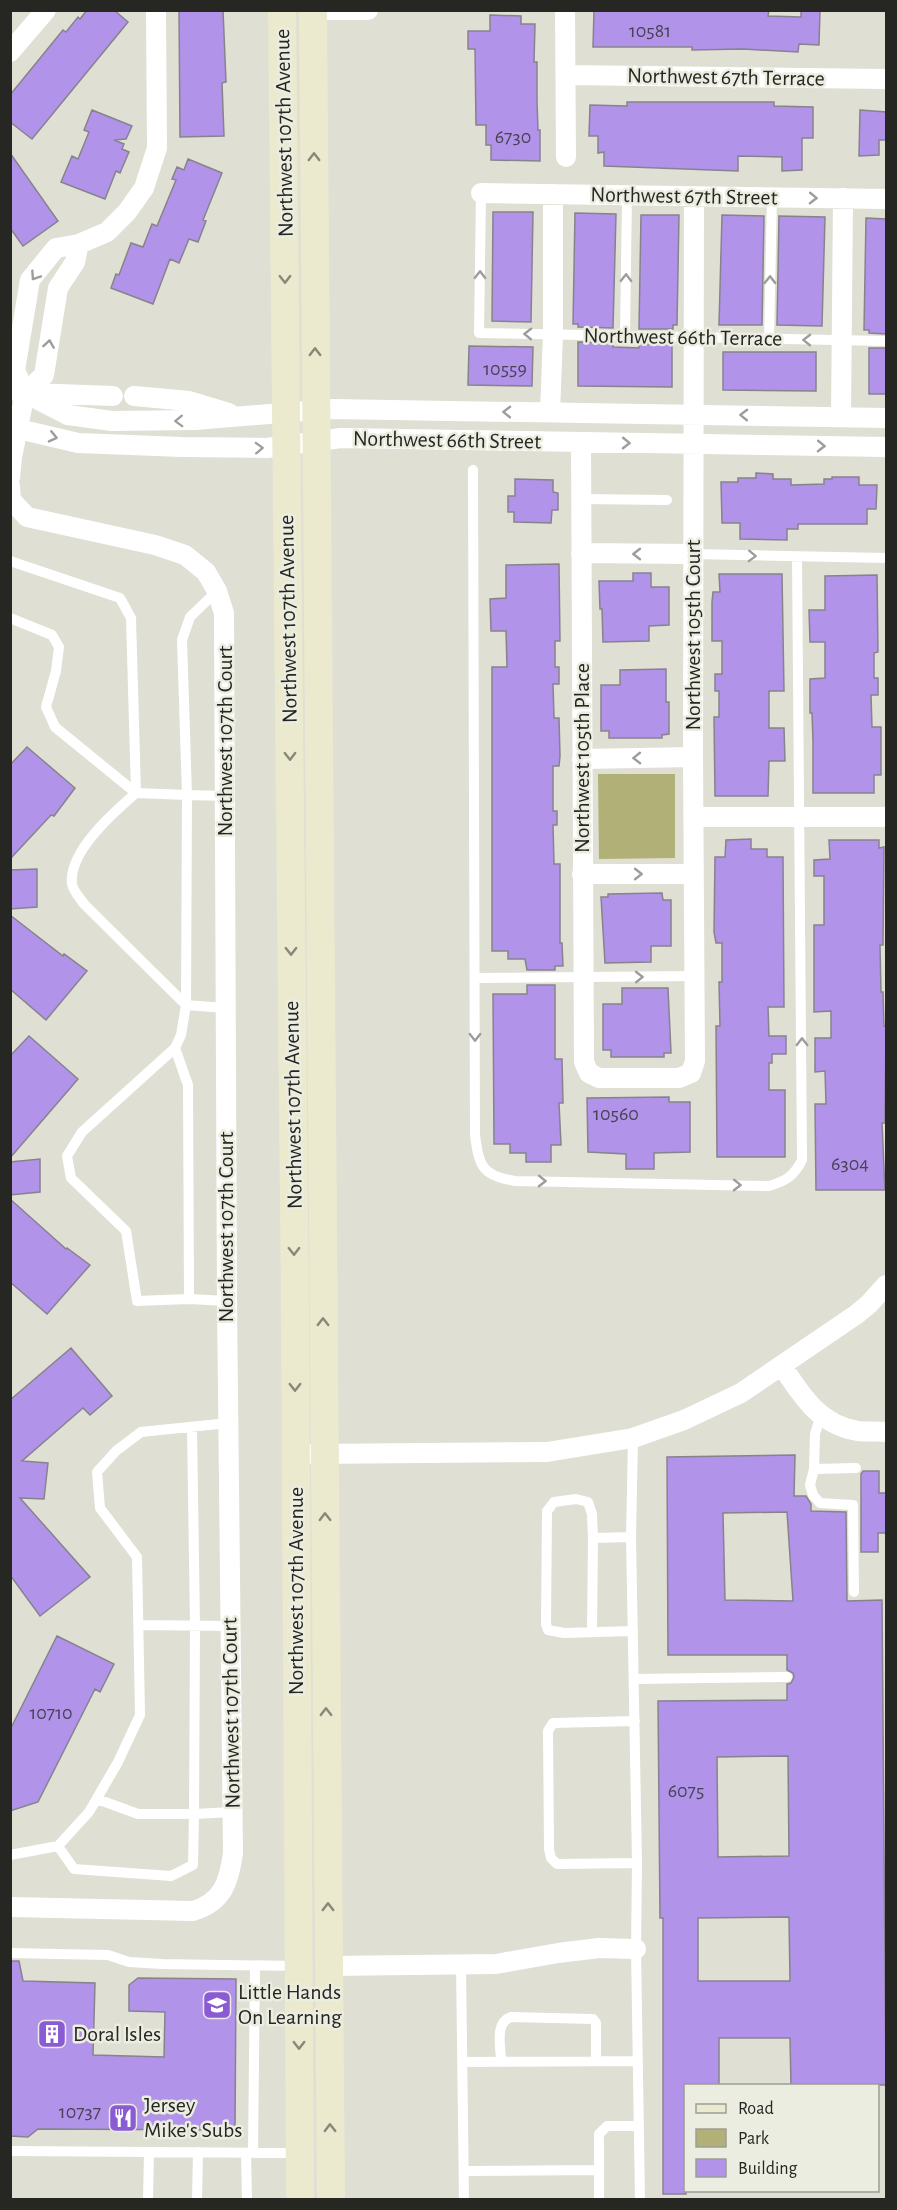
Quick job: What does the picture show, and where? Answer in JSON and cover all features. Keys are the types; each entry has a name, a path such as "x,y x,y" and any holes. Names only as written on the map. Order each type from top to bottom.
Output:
{"main road":[{"name":"Northwest 107th Avenue","path":"282,10 295,1454 313,1966 331,2199"},
{"name":"Northwest 107th Avenue","path":"300,2199 300,2153 313,1966 324,1454 313,10"}],"street":[{"path":"10,52 46,10"},
{"path":"10,478 18,392 15,370 30,280 56,248 80,244 107,231 127,212 144,188 154,158 157,148 156,10"},
{"path":"327,10 368,10"},
{"path":"565,10 566,157"},
{"name":"Northwest 67th Terrace","path":"566,75 886,79"},
{"name":"Northwest 67th Street","path":"482,193 886,199"},
{"path":"550,412 553,335 553,194"},
{"name":"Northwest 105th Court","path":"589,1073 599,1078 679,1078 691,1073 695,1061 694,196"},
{"path":"841,417 843,198"},
{"path":"18,392 44,375 58,288 75,262 80,244"},
{"path":"18,392 105,395 97,420 96,444"},
{"name":"Northwest 66th Street","path":"18,392 68,415 97,420 163,422 331,409 886,418"},
{"name":"Northwest 66th Street","path":"134,396 189,400 237,416"},
{"name":"Northwest 66th Street","path":"14,428 71,441 96,444 245,449 287,446 340,438 886,447"},
{"name":"Northwest 105th Place","path":"581,442 584,1062 589,1073"},
{"name":"Northwest 107th Court","path":"10,486 11,501 27,517 155,545 185,555 206,572 217,591 224,614 227,1301 233,1812 233,1853 230,1876 219,1896 206,1907 193,1911 10,1907"},
{"path":"581,553 693,554"},
{"path":"582,759 693,757"},
{"path":"694,817 886,817"},
{"path":"582,874 694,874"},
{"path":"295,1454 547,1452 633,1437 684,1420 720,1404 782,1366 869,1305 886,1285"},
{"path":"782,1366 808,1404 821,1415 838,1425 858,1431 886,1432"},
{"path":"313,1966 496,1964 599,1948 636,1949"}],"lane":[{"name":"Northwest 66th Terrace","path":"482,193 479,333 886,341"},
{"path":"625,336 627,195"},
{"path":"770,339 772,197"},
{"path":"472,470 475,1135 479,1162 488,1172 500,1179 770,1186 796,1173 802,1160 798,557"},
{"path":"581,499 667,500"},
{"path":"693,554 886,558"},
{"path":"10,561 120,598 131,618 136,793"},
{"path":"217,591 190,617 182,640 187,795 186,1005 181,1035 175,1048 82,1132 67,1156 70,1178 126,1231 137,1301 189,1299 227,1301"},
{"path":"10,618 52,635 59,647 56,671 46,707 55,727 136,793 225,796"},
{"path":"136,793 110,815 84,848 72,869 72,886 84,904 186,1005 225,1008"},
{"path":"475,978 694,976"},
{"path":"175,1048 188,1085 189,1299"},
{"path":"821,1415 815,1434 814,1469 810,1485 813,1495 820,1503 853,1505 854,1592"},
{"path":"10,1855 58,1846 89,1812 118,1762 140,1715 137,1557 100,1508 97,1472 116,1451 141,1432 228,1423"},
{"path":"58,1846 74,1869 171,1876 193,1865 195,1626 192,1427"},
{"path":"633,1437 631,1537 640,2199"},
{"path":"814,1469 856,1468"},
{"path":"592,1631 592,1514 588,1502 576,1499 554,1502 547,1511 546,1624 548,1630 564,1633 633,1631"},
{"path":"593,1538 631,1537"},
{"path":"139,1625 230,1626"},
{"path":"634,1679 787,1677"},
{"path":"635,1720 553,1723 548,1731 549,1849 551,1858 557,1864 637,1863"},
{"path":"97,1799 138,1814 233,1812"},
{"path":"10,1953 108,1955 129,1962 162,1964 313,1966"},
{"path":"461,1964 464,2199"},
{"path":"247,2199 255,1966"},
{"path":"501,2062 500,2025 510,2017 593,2019 596,2024 596,2061"},
{"path":"462,2062 638,2061"},
{"path":"599,2199 599,2134 608,2126 639,2126"},
{"path":"10,2151 300,2153"},
{"path":"148,2199 149,2152"},
{"path":"197,2199 198,2152"},
{"path":"464,2171 599,2170"}],"green space":[{"path":"598,774 675,774 675,858 599,859"}],"building":[{"path":"87,10 114,10 128,22 32,139 10,122 10,95 63,30 66,32"},
{"path":"179,10 223,10 226,82 222,83 224,136 180,137"},
{"path":"594,10 769,10 768,16 801,17 801,10 820,10 819,45 799,44 798,52 743,49 692,50 692,47 593,47"},
{"path":"490,15 521,16 521,24 535,24 534,62 537,62 540,161 491,160 491,145 486,145 486,125 476,125 475,49 468,49 468,31 490,31"},
{"path":"627,102 774,102 774,106 813,107 813,138 802,138 802,170 782,171 782,157 738,156 738,171 604,166 604,152 598,153 598,136 589,136 590,105 627,106"},
{"path":"92,110 132,126 126,139 114,140 124,144 122,149 129,152 120,173 116,171 105,199 61,182 72,156 78,159 89,132 84,130"},
{"path":"860,110 886,112 886,140 879,140 879,155 859,156"},
{"path":"10,153 58,221 23,246 10,228"},
{"path":"188,159 222,173 203,220 206,221 198,242 189,239 179,263 170,259 153,304 111,288 116,274 119,275 131,243 143,247 152,224 157,226 176,180 172,179 177,167 184,170"},
{"path":"493,212 533,212 531,322 492,321"},
{"path":"575,213 616,214 613,328 578,327 578,324 573,324"},
{"path":"641,215 679,215 677,325 673,325 673,329 639,329"},
{"path":"722,215 764,216 762,325 719,325"},
{"path":"779,216 825,217 822,326 777,325"},
{"path":"866,218 886,219 886,334 869,333 869,330 864,330"},
{"path":"578,342 613,343 613,347 639,348 639,344 672,344 672,387 578,386"},
{"path":"469,346 533,347 532,386 468,385"},
{"path":"869,348 886,348 886,394 869,394"},
{"path":"723,352 816,352 816,391 723,390"},
{"path":"756,473 773,474 773,479 791,479 791,485 824,484 824,479 832,479 832,477 859,477 859,485 877,485 876,509 867,509 867,524 798,524 798,529 787,529 787,540 740,539 740,523 722,523 721,482 738,482 738,478 756,478"},
{"path":"515,479 553,480 553,492 558,493 558,510 552,510 551,523 514,522 514,512 508,512 508,496 515,496"},
{"path":"559,564 560,641 555,641 555,667 559,667 559,684 553,684 554,718 559,718 560,756 559,766 553,766 553,811 557,811 557,825 553,825 554,864 560,864 560,943 562,943 563,966 555,966 555,970 527,970 525,959 508,959 508,951 492,951 492,667 507,667 506,631 491,631 490,599 506,598 506,565"},
{"path":"633,573 651,573 651,587 669,587 669,625 649,626 649,641 603,642 599,581 633,581"},
{"path":"719,574 782,574 784,691 769,691 769,728 784,728 785,761 769,761 768,796 715,796 714,717 719,717 719,691 715,691 715,674 722,674 722,641 712,641 712,602 713,592 720,592"},
{"path":"877,575 878,652 874,653 874,678 878,678 878,695 871,695 872,727 881,727 881,775 874,775 874,793 813,793 810,679 825,678 825,642 810,642 809,610 825,610 825,576"},
{"path":"666,669 669,734 662,735 662,738 609,738 609,731 601,731 601,685 620,685 620,670"},
{"path":"27,747 75,788 54,816 51,815 10,859 10,765"},
{"path":"751,839 751,849 767,849 767,857 783,857 784,1007 768,1007 769,1036 786,1036 786,1054 772,1054 772,1063 769,1063 769,1090 785,1090 785,1157 717,1157 716,1026 720,1026 719,982 722,982 722,943 716,943 714,932 715,857 725,857 726,840"},
{"path":"829,840 879,840 879,848 884,847 883,945 880,945 881,992 883,992 884,1026 886,1026 885,1123 882,1123 885,1190 816,1190 815,1104 826,1104 825,1071 815,1072 815,1038 831,1038 831,1011 814,1012 814,925 824,925 824,876 814,876 814,860 830,859"},
{"path":"37,869 37,907 10,909 10,870"},
{"path":"662,893 663,900 671,900 671,946 651,946 651,962 605,963 601,897 608,897 608,894"},
{"path":"10,915 63,956 64,954 87,971 46,1020 10,989"},
{"path":"527,985 555,985 555,1059 562,1059 563,1103 559,1103 561,1145 551,1145 551,1162 526,1162 526,1153 510,1153 510,1144 494,1144 493,994 527,994"},
{"path":"622,988 668,988 671,1053 664,1053 664,1057 611,1057 611,1050 603,1050 603,1004 622,1004"},
{"path":"29,1036 78,1079 10,1158 10,1056"},
{"path":"669,1097 669,1102 690,1102 690,1152 654,1153 654,1169 626,1169 626,1154 588,1152 587,1098"},
{"path":"40,1159 40,1192 10,1195 10,1162"},
{"path":"10,1199 66,1249 90,1265 47,1314 10,1282"},
{"path":"71,1348 112,1396 90,1415 83,1408 22,1461 48,1463 44,1499 20,1498 90,1577 40,1616 10,1575 10,1400"},
{"path":"795,1455 794,1496 806,1496 811,1504 811,1511 846,1512 847,1601 882,1600 886,2085 791,2084 790,2038 719,2038 719,2084 684,2084 684,2192 686,2194 663,2194 663,1918 660,1918 658,1701 787,1700 787,1684 791,1683 794,1677 793,1673 787,1670 787,1655 668,1655 667,1457","holes":["787,1512 793,1601 725,1600 723,1513","788,1756 789,1856 718,1857 717,1757","789,1917 790,1981 698,1981 698,1918"]},
{"path":"863,1471 879,1471 879,1493 886,1493 886,1533 878,1533 878,1552 861,1552 861,1474"},
{"path":"57,1636 114,1664 100,1692 95,1689 38,1802 10,1811 10,1730"},
{"name":"Doral Isles","path":"10,1961 19,1961 23,1981 95,1983 93,2055 164,2057 165,2012 129,2011 129,1985 138,1978 236,1979 235,2130 38,2129 28,2137 10,2136"}],"place":[{"name":"Little Hands On Learning","path":"217,2005"},
{"name":"Doral Isles","path":"52,2034"},
{"name":"Jersey Mike's Subs","path":"123,2118"}]}
